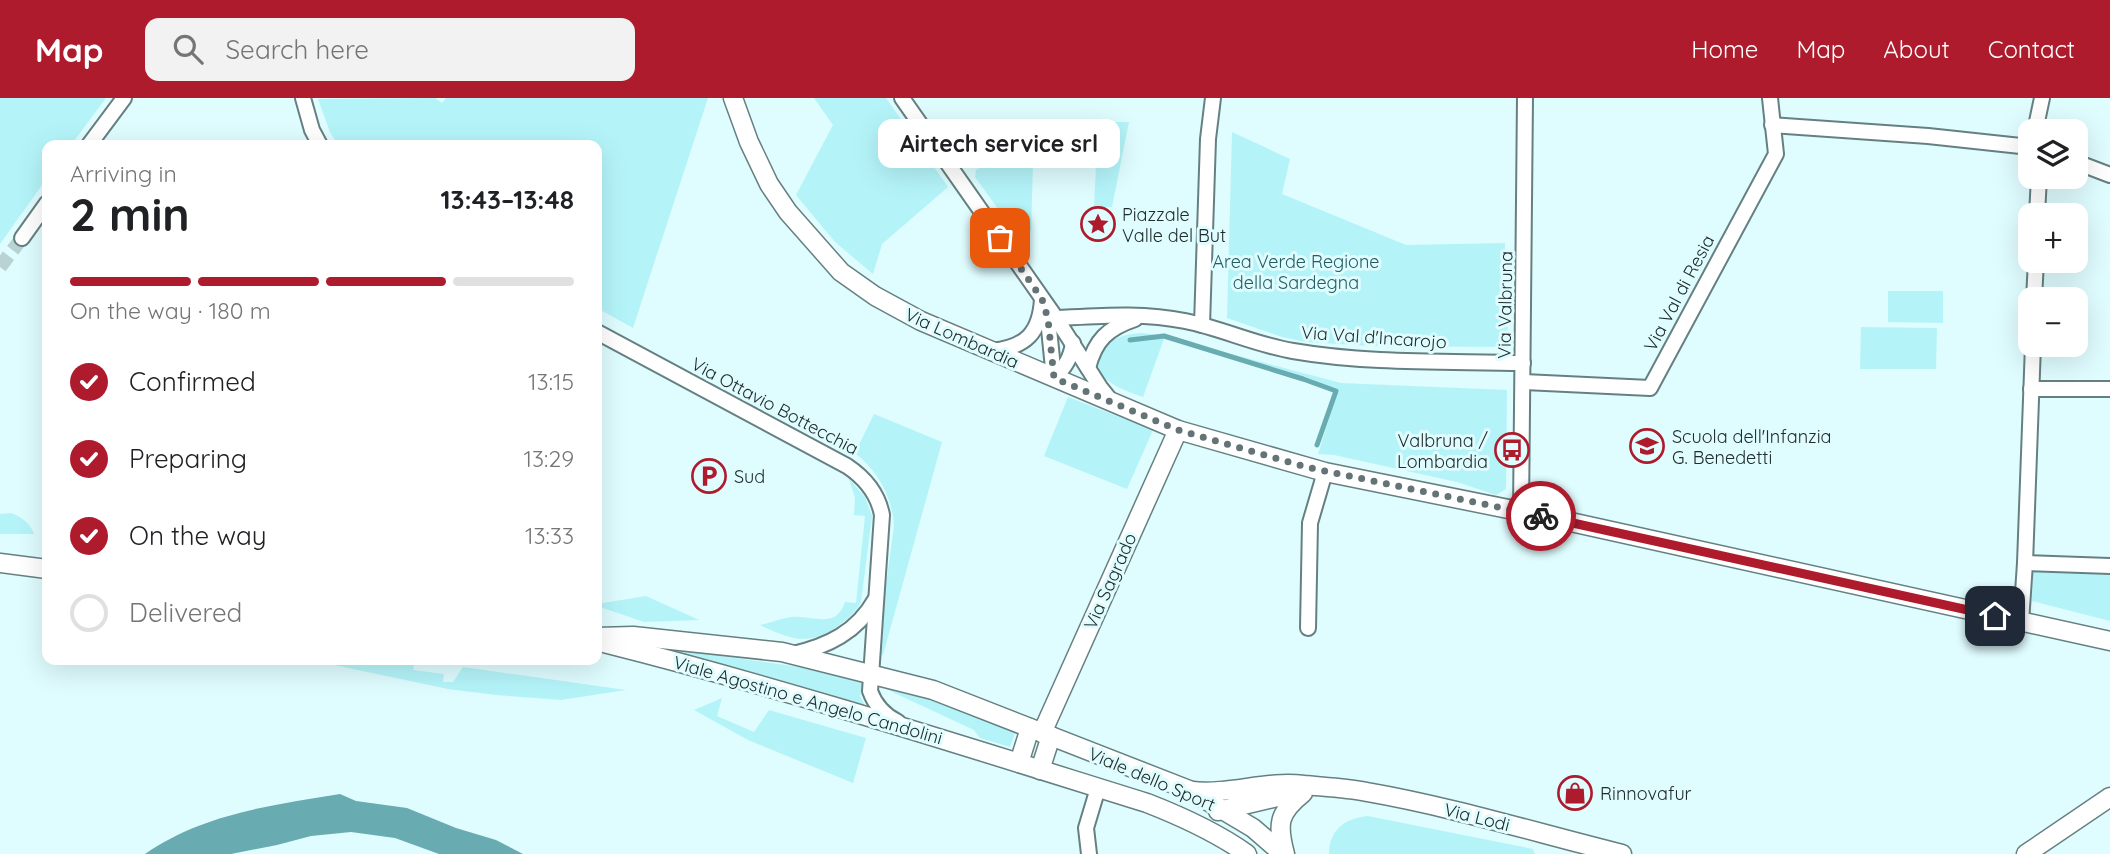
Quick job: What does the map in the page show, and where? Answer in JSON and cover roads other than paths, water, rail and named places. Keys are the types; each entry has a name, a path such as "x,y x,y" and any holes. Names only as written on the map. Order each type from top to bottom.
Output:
{"street":[{"path":"93,140 124,98"},
{"path":"303,98 317,140"},
{"name":"Via Lombardia","path":"733,98 749,142 769,184 788,212 841,272 875,296 921,321 1178,430 1325,472 1521,512 2110,641"},
{"path":"902,98 1113,403"},
{"path":"1202,325 1208,139 1213,98"},
{"name":"Via Valbruna","path":"1521,512 1525,98"},
{"name":"Via Val di Resia","path":"1523,382 1650,388 1776,154 1769,98"},
{"path":"2038,119 2042,98"},
{"path":"1772,125 1928,136 2018,146"},
{"path":"2088,167 2110,175"},
{"path":"22,238 42,210"},
{"path":"990,351 1009,349 1030,336 1041,317 1042,299"},
{"path":"1073,343 1092,342 1124,323 1143,316"},
{"name":"Via Val d'Incarojo","path":"1052,318 1163,317 1202,325 1291,351 1386,360 1523,363"},
{"path":"1052,318 1054,378"},
{"path":"1088,368 1092,352 1105,334"},
{"name":"Via Ottavio Bottecchia","path":"602,335 857,472 874,493 882,515 870,691 877,706 891,718 917,731"},
{"path":"1054,378 1065,367 1073,343"},
{"path":"2021,622 2032,357"},
{"path":"2031,388 2110,389"},
{"name":"Via Sagrado","path":"1041,732 1178,430"},
{"path":"1308,628 1310,523 1325,472"},
{"path":"0,563 42,568"},
{"path":"2025,563 2110,566"},
{"path":"793,654 818,649 848,632 868,612 877,595"},
{"name":"Viale Agostino e Angelo Candolini","path":"602,639 633,636 793,654 933,690 1041,732"},
{"name":"Viale Agostino e Angelo Candolini","path":"602,640 1029,766"},
{"path":"1029,766 1041,732"},
{"name":"Viale dello Sport","path":"1041,732 1189,790 1252,828 1284,854"},
{"name":"Viale dello Sport","path":"1029,766 1180,815 1221,836 1247,854"},
{"name":"Via Lodi","path":"1189,790 1217,791 1290,784 1364,791 1622,854"},
{"path":"1089,854 1086,828 1098,788"},
{"name":"Via Lodi","path":"1180,815 1207,814 1304,792 1330,789"},
{"path":"1284,854 1280,829 1282,817 1286,809 1304,792"},
{"path":"2026,854 2110,797"}],"waterway":[{"path":"1130,340 1164,336 1336,391 1317,445"}],"tunnel":[{"path":"0,267 22,238"}],"place":[{"name":"Piazzale Valle del But","path":"1098,224"},
{"name":"Airtech service srl","path":"1000,238"},
{"name":"Scuola dell'Infanzia G. Benedetti","path":"1647,446"},
{"name":"Valbruna / Lombardia","path":"1512,450"},
{"name":"Sud","path":"709,476"},
{"name":"Rinnovafur","path":"1575,793"}],"park label":[{"name":"Area Verde Regione della Sardegna","path":"1296,271"}]}
